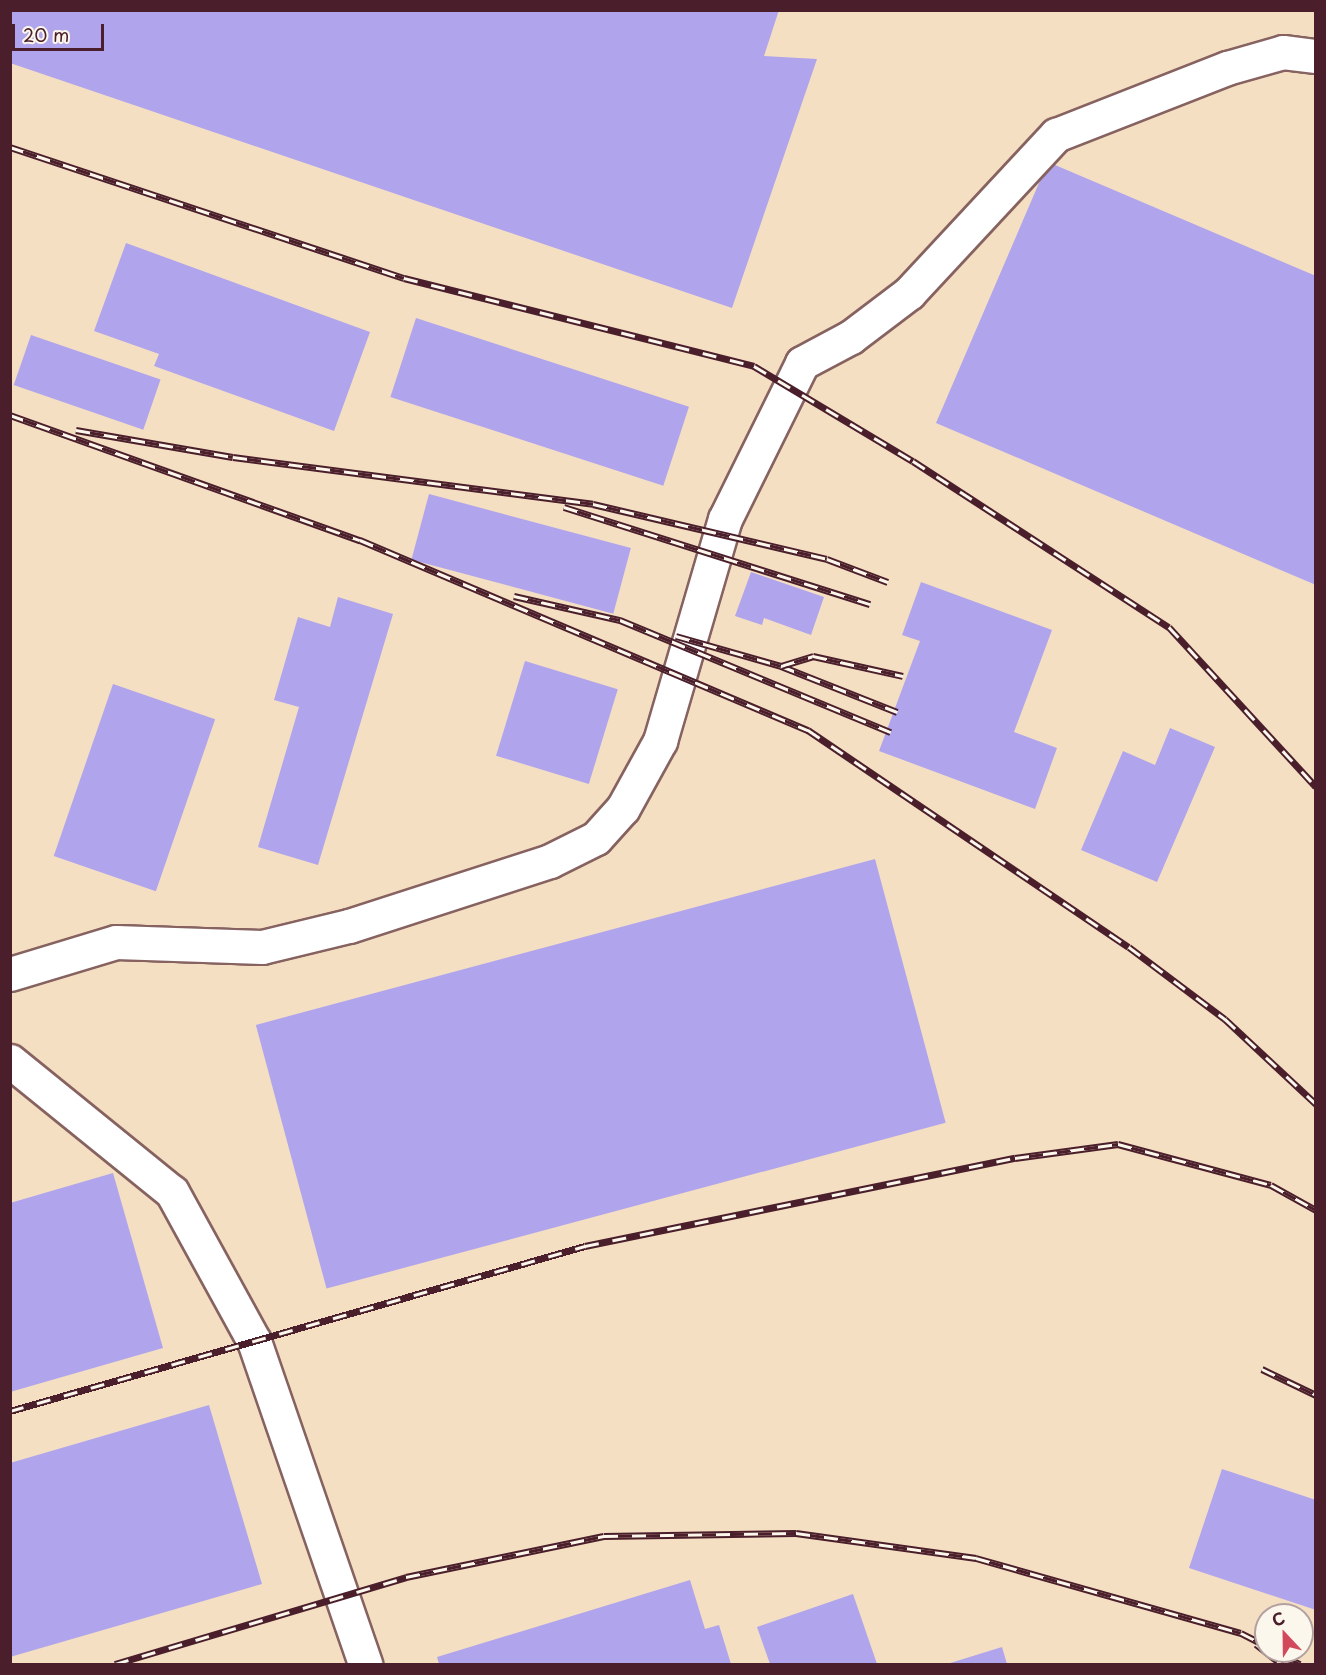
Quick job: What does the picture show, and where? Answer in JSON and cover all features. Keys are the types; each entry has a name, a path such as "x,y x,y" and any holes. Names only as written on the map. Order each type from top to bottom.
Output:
{"lane":[{"path":"10,974 116,942 262,947 349,926 540,865 596,838 623,808 660,741 725,519 802,363 851,337 909,293 1056,135 1227,68 1283,52 1316,56"},
{"path":"10,1061 172,1192 254,1341 365,1665"}],"building":[{"path":"10,10 779,10 764,56 817,59 732,308 10,63"},
{"path":"1048,162 1316,276 1316,585 936,423"},
{"path":"126,243 370,332 334,431 154,366 159,354 94,331"},
{"path":"416,318 689,407 663,486 390,397"},
{"path":"31,335 161,380 143,430 14,385"},
{"path":"429,494 631,548 613,614 411,560"},
{"path":"751,572 824,597 811,635 764,618 762,625 735,616"},
{"path":"921,582 1052,630 1014,732 1057,748 1035,809 879,751 920,641 902,635"},
{"path":"338,597 393,614 318,865 258,847 299,707 274,700 298,617 330,627"},
{"path":"525,661 618,689 589,784 496,756"},
{"path":"113,684 215,719 156,891 54,856"},
{"path":"1170,728 1215,747 1157,882 1081,850 1123,751 1155,765"},
{"path":"875,859 946,1123 326,1289 256,1025"},
{"path":"113,1173 163,1348 10,1392 10,1203"},
{"path":"209,1405 262,1584 10,1657 10,1463"},
{"path":"1222,1469 1316,1500 1316,1610 1314,1603 1295,1603 1189,1568"},
{"path":"690,1580 705,1629 719,1625 731,1664 439,1664 437,1657"},
{"path":"853,1594 877,1664 770,1664 757,1627"},
{"path":"1002,1647 1007,1664 947,1664"}],"railway":[{"path":"10,147 404,278 754,366 913,461 1169,627 1316,787"},
{"path":"10,415 360,540 808,730 1129,947 1225,1019 1316,1104"},
{"path":"76,430 233,457 593,504 827,559 888,582"},
{"path":"564,507 870,604"},
{"path":"514,596 620,620 891,732"},
{"path":"676,636 781,666 897,712"},
{"path":"781,666 813,656 903,676"},
{"path":"10,1411 585,1246 1015,1158 1118,1144 1271,1185 1316,1210"},
{"path":"1262,1369 1316,1395"},
{"path":"115,1664 406,1577 604,1536 796,1533 976,1558 1241,1633 1254,1640"}]}
